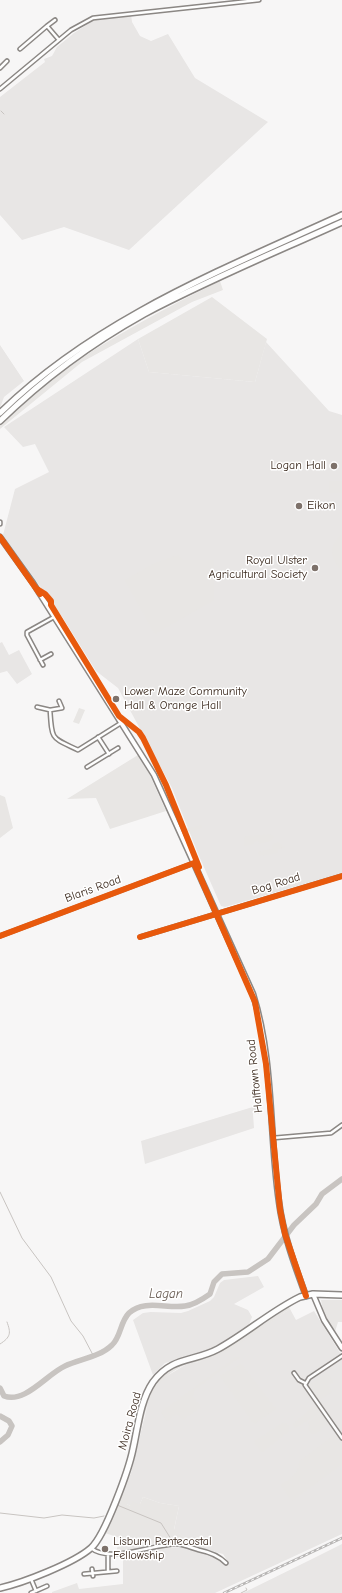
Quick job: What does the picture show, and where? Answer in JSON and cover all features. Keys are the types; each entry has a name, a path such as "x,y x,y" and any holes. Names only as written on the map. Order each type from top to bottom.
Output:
{"highway":[{"path":"0,414 30,386 79,349 141,310 342,215"},
{"path":"0,421 63,367 112,334 144,315 342,222"},
{"name":"Moira Road","path":"0,1588 31,1578 81,1556 91,1548 103,1528 127,1471 143,1404 148,1390 167,1367 184,1359 218,1349 286,1305 306,1296 313,1294 342,1294"}],"street":[{"path":"0,88 82,23 98,17 260,0"},
{"path":"20,49 55,20"},
{"path":"48,26 59,40"},
{"path":"0,68 7,61"},
{"name":"Halftown Road","path":"0,537 20,563 154,775 253,994 266,1064 278,1201 283,1226 306,1296"},
{"path":"43,665 27,635 27,632 54,617"},
{"path":"40,660 51,654"},
{"path":"37,707 50,710 62,708 60,702"},
{"path":"50,710 51,732 59,741 78,750 121,723"},
{"path":"98,737 109,754"},
{"path":"87,768 118,748"},
{"name":"Blaris Road","path":"0,936 194,863"},
{"name":"Bog Road","path":"140,937 342,876"},
{"path":"272,1138 331,1133 342,1125"},
{"path":"313,1294 324,1320 342,1348"},
{"path":"305,1383 309,1378 342,1356"},
{"path":"294,1373 299,1380 305,1383 307,1391 342,1438"},
{"path":"91,1548 99,1553 108,1554 179,1544 207,1552 221,1558 226,1563"},
{"path":"108,1554 108,1571"},
{"path":"92,1571 93,1576"},
{"path":"84,1574 92,1571 117,1571"},
{"path":"31,1578 37,1591"},
{"path":"32,1593 47,1586"}],"shaded area":[{"path":"131,14 132,22 140,36 151,41 168,34 195,78 268,122 129,250 64,227 22,240 0,215 0,97 45,62 44,59 52,56 57,47 74,33 94,20"},
{"path":"220,281 223,290 192,302 82,362 0,429 0,425 28,399 76,361 178,302"},
{"path":"212,297 267,339 255,382 149,372 138,339"},
{"path":"138,339 149,372 255,382 266,342 329,411 342,415 342,873 225,907 221,906 172,788 118,688 96,671 63,618 3,535 15,489 49,472 35,444 23,447 4,427"},
{"path":"0,345 24,381 4,397 0,408"},
{"path":"329,481 342,481 342,493 329,493"},
{"path":"342,535 342,571 335,561 332,552 334,543"},
{"path":"177,555 183,560 214,560 214,600 155,634 125,580 155,563"},
{"path":"2,642 9,655 19,650 32,674 17,684 7,671 0,673 0,643"},
{"path":"79,708 85,710 79,724 73,722"},
{"path":"138,755 147,769 166,811 110,829 96,798 67,799"},
{"path":"0,795 5,797 13,828 0,838"},
{"path":"201,825 202,827 191,833 185,829"},
{"path":"271,834 274,837 270,841 259,844 258,841 254,842 254,844 244,846 244,839 246,836"},
{"path":"277,842 285,847 278,849 278,853 259,856 258,852 272,849 272,846"},
{"path":"256,1106 259,1114 253,1114 254,1128 145,1164 141,1141"},
{"path":"258,1276 264,1287 234,1304 248,1310 252,1317 248,1327 216,1348 165,1363 153,1375 133,1320 143,1313 181,1313 188,1311 210,1301 214,1297 220,1283 224,1280"},
{"path":"321,1300 342,1300 342,1322 338,1322 335,1332 324,1316"},
{"path":"289,1307 290,1309 232,1348 194,1363 193,1360 216,1353"},
{"path":"290,1309 296,1320 314,1311 342,1356 342,1534 215,1593 52,1593 77,1583 79,1589 123,1584 123,1554 157,1548 187,1547 209,1554 220,1560 226,1566 229,1563 223,1554 185,1544 185,1538 174,1530 179,1506 160,1503 143,1497 140,1504 130,1506 127,1504 122,1492 131,1473 149,1399 155,1387 165,1377 187,1364 186,1361 193,1360 195,1363 231,1348"},
{"path":"236,1357 242,1357 195,1389 193,1397 201,1407 183,1420 177,1413 167,1421 161,1412"},
{"path":"186,1361 187,1364 166,1377 153,1392 140,1435 145,1411 152,1390 164,1374"},
{"path":"241,1364 276,1409 254,1424 220,1376"},
{"path":"327,1373 333,1382 327,1385 332,1392 319,1400 309,1385"},
{"path":"314,1405 320,1413 295,1428 293,1424"},
{"path":"320,1414 328,1424 313,1435 308,1428 310,1426 308,1423"},
{"path":"284,1422 289,1426 289,1431 262,1452 254,1442"},
{"path":"335,1435 342,1444 342,1464 292,1501 281,1485 296,1473 299,1462"},
{"path":"122,1492 130,1495 127,1504 130,1506 132,1501 140,1504 143,1497 160,1503 179,1506 174,1529 185,1538 185,1544 176,1541 159,1542 116,1552 120,1538 105,1533"},
{"path":"342,1544 342,1593 243,1593 310,1560"}],"waterway":[{"path":"1,111 4,114"},
{"name":"Lagan","path":"0,1388 4,1396 20,1396 36,1387 65,1366 96,1355 107,1349 115,1342 126,1317 135,1309 149,1305 178,1307 192,1304 210,1294 214,1282 222,1274 248,1272 268,1259 294,1225 316,1204 322,1194 342,1179"},
{"path":"0,1192 22,1238 51,1277 71,1321 83,1336 93,1355"},
{"path":"0,1344 8,1337 9,1334 7,1322"},
{"name":"Lagan","path":"0,1416 9,1421 12,1426 8,1435 0,1442"},
{"path":"117,1505 161,1523 171,1539"},
{"path":"0,1513 44,1518 62,1515 94,1518 104,1516"},
{"path":"241,1593 247,1590 246,1588"}],"railway":[{"path":"224,1593 342,1538"}],"cycle path":[{"path":"0,537 40,594"},
{"path":"37,589 45,594 51,601 51,605 119,716 139,732 143,738 166,785 199,867"},
{"path":"0,936 194,863 255,1002 266,1064 280,1209 285,1234 306,1296"},
{"path":"140,937 342,876"}],"place":[{"name":"Logan Hall","path":"334,466"},
{"name":"Eikon","path":"299,506"},
{"name":"Royal Ulster Agricultural Society","path":"315,568"},
{"name":"Lower Maze Community Hall & Orange Hall","path":"116,699"},
{"name":"Lisburn Pentecostal Fellowship","path":"105,1549"}]}
